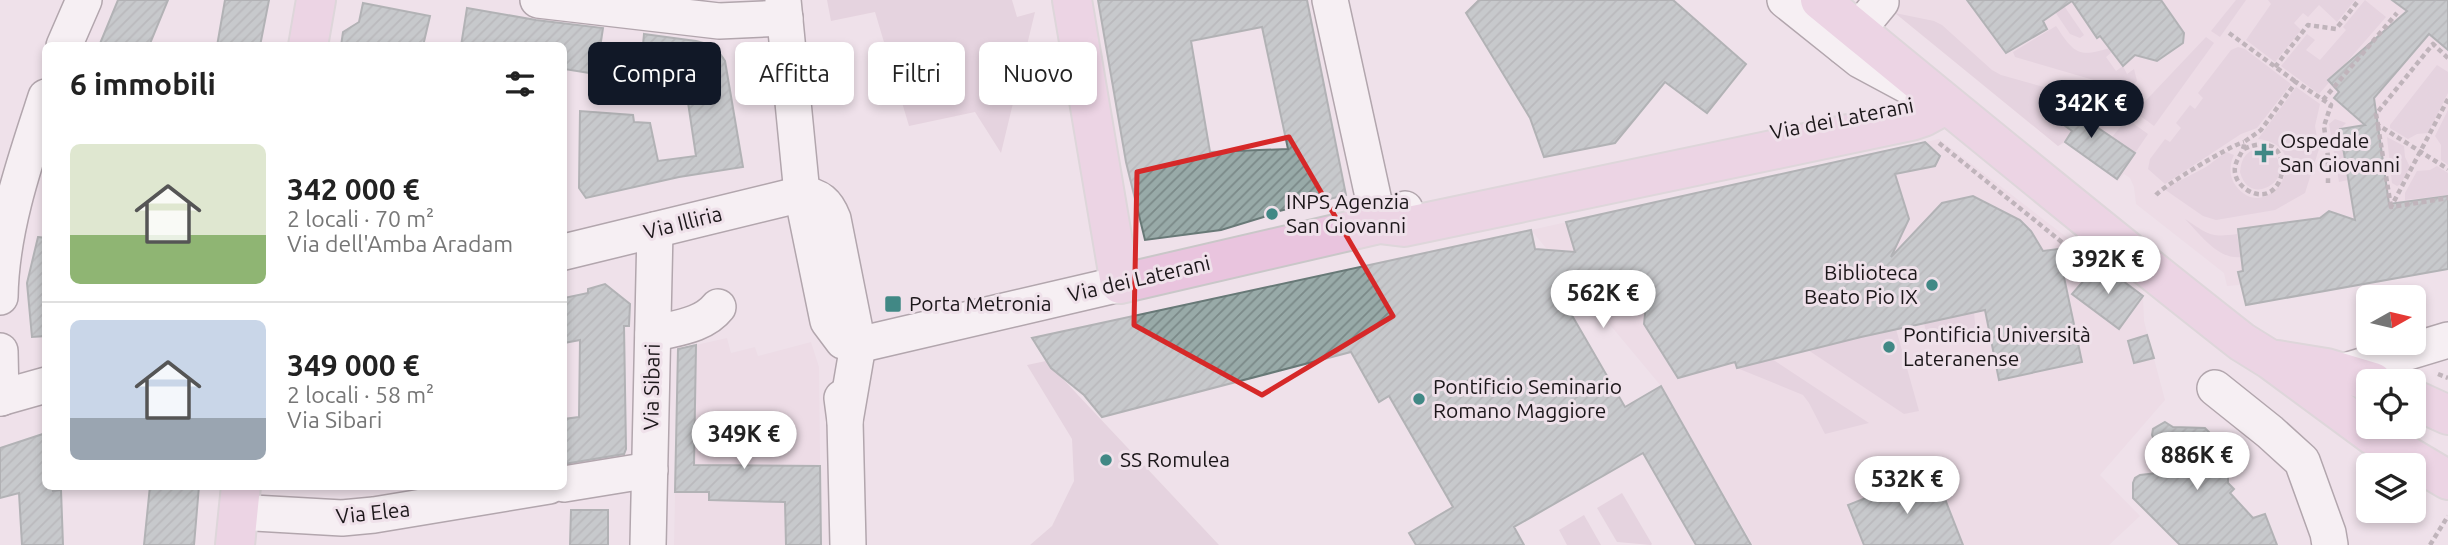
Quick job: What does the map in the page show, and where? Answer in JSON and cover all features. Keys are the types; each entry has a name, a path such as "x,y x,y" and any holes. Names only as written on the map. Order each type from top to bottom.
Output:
{"main road":[{"path":"309,42 316,0"},
{"path":"1072,0 1120,284"},
{"path":"1820,0 1851,39 1941,122 2374,436 2448,480"},
{"name":"Via dei Laterani","path":"1120,284 1379,224 1404,228 1923,117 1941,122"},
{"path":"2271,360 2356,376"},
{"path":"2433,378 2448,415"}],"street":[{"path":"66,42 84,0"},
{"path":"538,0 708,20 740,21 784,9 802,194 845,421 848,545"},
{"path":"1330,0 1379,224"},
{"path":"1785,0 1851,39 1881,2"},
{"path":"0,297 10,223 42,111"},
{"path":"802,194 822,200 833,219 858,345 845,421"},
{"name":"Via Illiria","path":"567,251 802,194"},
{"name":"Via Sibari","path":"648,545 655,230"},
{"name":"Via dei Laterani","path":"858,345 1120,284"},
{"path":"653,334 702,321 710,317 718,307"},
{"path":"828,321 843,341 858,345"},
{"path":"2384,369 2448,340"},
{"path":"0,351 1,398 42,386"},
{"path":"2215,387 2302,461 2330,545"},
{"path":"567,484 650,470"},
{"name":"Via Elea","path":"238,515 342,518 524,490"}],"path":[{"path":"2275,67 2308,25 2336,29 2359,0"},
{"path":"2323,100 2397,13"},
{"path":"2229,33 2331,105 2324,126 2328,183"},
{"path":"2391,207 2376,114 2433,44 2448,58"},
{"path":"2156,195 2162,188 2261,130 2296,82"},
{"path":"2391,207 2448,99"},
{"path":"1941,122 2084,260"},
{"path":"2378,125 2448,169"},
{"path":"2244,142 2244,149 2235,163 2240,185 2259,194 2279,184 2284,172 2283,160 2279,154 2262,144 2244,149"},
{"path":"2391,207 2448,198"},
{"path":"2433,378 2448,378"},
{"path":"2430,545 2448,516"}],"highlighted area":[{"path":"1289,137 1393,316 1262,395 1134,325 1137,172"}],"shaded area":[{"path":"827,0 1012,0 1017,17 1035,12 1028,42 979,42 979,105 1013,105 1001,153 975,112 909,126 903,105 965,105 965,42 884,42 875,12 831,21"},
{"name":"Ospedale San Giovanni","path":"1879,0 2448,0 2448,269 2227,286 2224,273 2136,204 2130,178 2124,174 2118,181 2065,143 2058,146"},
{"path":"2047,0 2060,0 2084,35 2080,38 2070,34"},
{"path":"2236,0 2246,0 2220,37 2211,31"},
{"path":"2268,0 2355,0 2337,22 2319,5 2308,17 2303,13 2294,23 2301,30 2275,62 2246,40 2271,4"},
{"path":"2365,0 2386,17 2319,94 2281,66 2307,34 2315,40 2306,50 2320,60 2346,30 2343,27"},
{"path":"1895,13 1942,25 2001,75 2080,97 2088,110 2088,117 2084,124 2083,118 2073,111 2069,135 2058,146"},
{"path":"2056,26 2078,51 2091,53 2110,48 2112,52 2106,57 2116,71 2123,66 2127,74 2134,69 2137,81 2122,95 2117,95 2097,81 2015,57 2013,52"},
{"path":"2206,37 2214,43 2154,126 2135,112"},
{"path":"2238,47 2245,49 2291,84 2257,128 2241,134 2165,184 2148,169 2150,159 2165,139 2170,142 2181,128 2176,123 2190,105 2195,109 2203,98 2198,93 2231,50"},
{"path":"2437,65 2448,72 2448,93 2428,133 2417,134 2408,139 2390,128 2390,125"},
{"path":"2296,87 2320,104 2315,126 2319,149 2305,193 2275,210 2216,220 2203,216 2164,189 2206,167 2226,152 2234,155 2230,171 2236,186 2249,196 2262,197 2274,191 2287,168 2285,155 2276,145 2258,139"},
{"path":"2448,110 2448,165 2441,160 2441,145 2435,136"},
{"path":"2127,119 2148,134 2135,153 2112,137"},
{"path":"2335,119 2346,123 2340,129 2348,180 2339,182 2329,124"},
{"path":"2387,137 2404,146 2410,167 2401,184 2397,186 2392,183"},
{"name":"Pontificia Università Lateranense","path":"1939,139 2143,296 2144,321 2165,400 2100,475 2140,516 2109,545 1753,545 1661,386 1531,230"},
{"path":"2262,148 2275,156 2280,166 2279,175 2273,183 2255,189 2246,184 2240,172 2249,152"},
{"path":"2437,166 2448,173 2448,195 2405,200 2405,193 2417,171 2430,170"},
{"path":"2185,219 2210,234 2237,234 2241,257 2233,257 2217,250"},
{"path":"1974,312 1976,334 1929,344 1924,323"},
{"path":"1896,329 1919,411 1904,414 1808,350"},
{"path":"727,338 731,353 755,347 758,356 811,342 819,367 821,545 674,545 678,349"},
{"path":"1772,359 1869,423 1825,434 1803,395 1737,368"},
{"name":"SS Romulea","path":"1046,361 1219,545 1030,545 1052,526 1074,481 1072,439 1027,365"},
{"path":"1622,493 1651,545 1617,542 1597,508"},
{"path":"1584,515 1601,545 1567,545 1559,530"}],"building":[{"path":"118,0 168,0 151,42 101,42"},
{"path":"225,0 269,0 261,42 218,42"},
{"path":"1098,0 1307,0 1346,195 1267,214 1221,230 1145,240 1126,162","holes":["1262,27 1288,149 1210,152 1191,41"]},
{"path":"1479,0 1673,0 1746,64 1707,113 1665,82 1615,143 1544,157 1530,118 1466,13"},
{"path":"1967,0 2161,0 2184,33 2183,43 2157,61 2135,55 2123,66 2100,36 2097,38 2072,1 2043,21 2047,29 2006,53"},
{"path":"2392,0 2448,0 2448,50 2429,34 2374,98 2389,204 2448,196 2448,269 2246,305 2238,272 2243,271 2238,229 2320,218 2329,211 2355,220 2340,129 2365,125 2334,98 2339,92 2328,80 2407,11"},
{"path":"363,3 430,16 424,42 342,42 343,32 359,22"},
{"path":"467,8 603,28 601,42 588,42 588,73 567,69 567,42 462,42"},
{"path":"644,34 700,42 643,42"},
{"path":"721,55 725,61 743,167 679,177 586,198 579,188 580,111 633,115 634,122 650,123 658,161 696,156 688,105 721,105"},
{"path":"2051,96 2135,153 2117,179 2065,142 2072,131 2042,109"},
{"path":"1925,142 1940,156 1935,166 1895,174 1909,219 1891,257 1942,203 1973,196 2020,220 2031,231 2043,251 2058,249 2082,362 1999,380 1985,310 1737,368 1735,362 1678,378 1644,324 1647,295 1570,312 1625,407 1661,386 1751,545 1696,545 1643,453 1514,527 1524,545 1416,545 1409,533 1453,507 1389,396 1379,402 1351,352 1102,417 1084,395 1051,368 1032,338 1531,230 1535,249 1575,252 1566,222"},
{"path":"38,237 42,238 42,336 32,337 27,283"},
{"path":"2099,263 2143,296 2119,329 2072,294"},
{"path":"605,284 630,304 629,326 624,326 626,449 624,454 567,464 567,419 579,417 580,340 567,342 567,297 588,293 588,289"},
{"path":"2147,335 2154,358 2134,363 2128,341"},
{"path":"696,345 694,465 820,466 821,545 786,545 785,502 709,500 709,492 675,492 678,349"},
{"path":"2165,422 2173,427 2205,428 2228,452 2228,483 2234,489 2230,493 2253,518 2265,514 2277,545 2180,545 2133,498 2135,478 2157,473 2157,447 2152,435 2153,429"},
{"path":"42,434 42,490 61,490 63,545 22,545 19,493 0,498 0,448"},
{"path":"1934,471 1963,545 1864,545 1848,505"},
{"path":"150,490 199,490 194,545 144,545"},
{"path":"571,510 608,510 608,545 570,545"}],"place":[{"name":"Ospedale San Giovanni","path":"2264,153"},
{"name":"INPS Agenzia San Giovanni","path":"1272,214"},
{"name":"Biblioteca Beato Pio IX","path":"1932,285"},
{"name":"Porta Metronia","path":"893,304"},
{"name":"Pontificia Università Lateranense","path":"1889,347"},
{"name":"Pontificio Seminario Romano Maggiore","path":"1419,399"},
{"name":"SS Romulea","path":"1106,460"}]}
